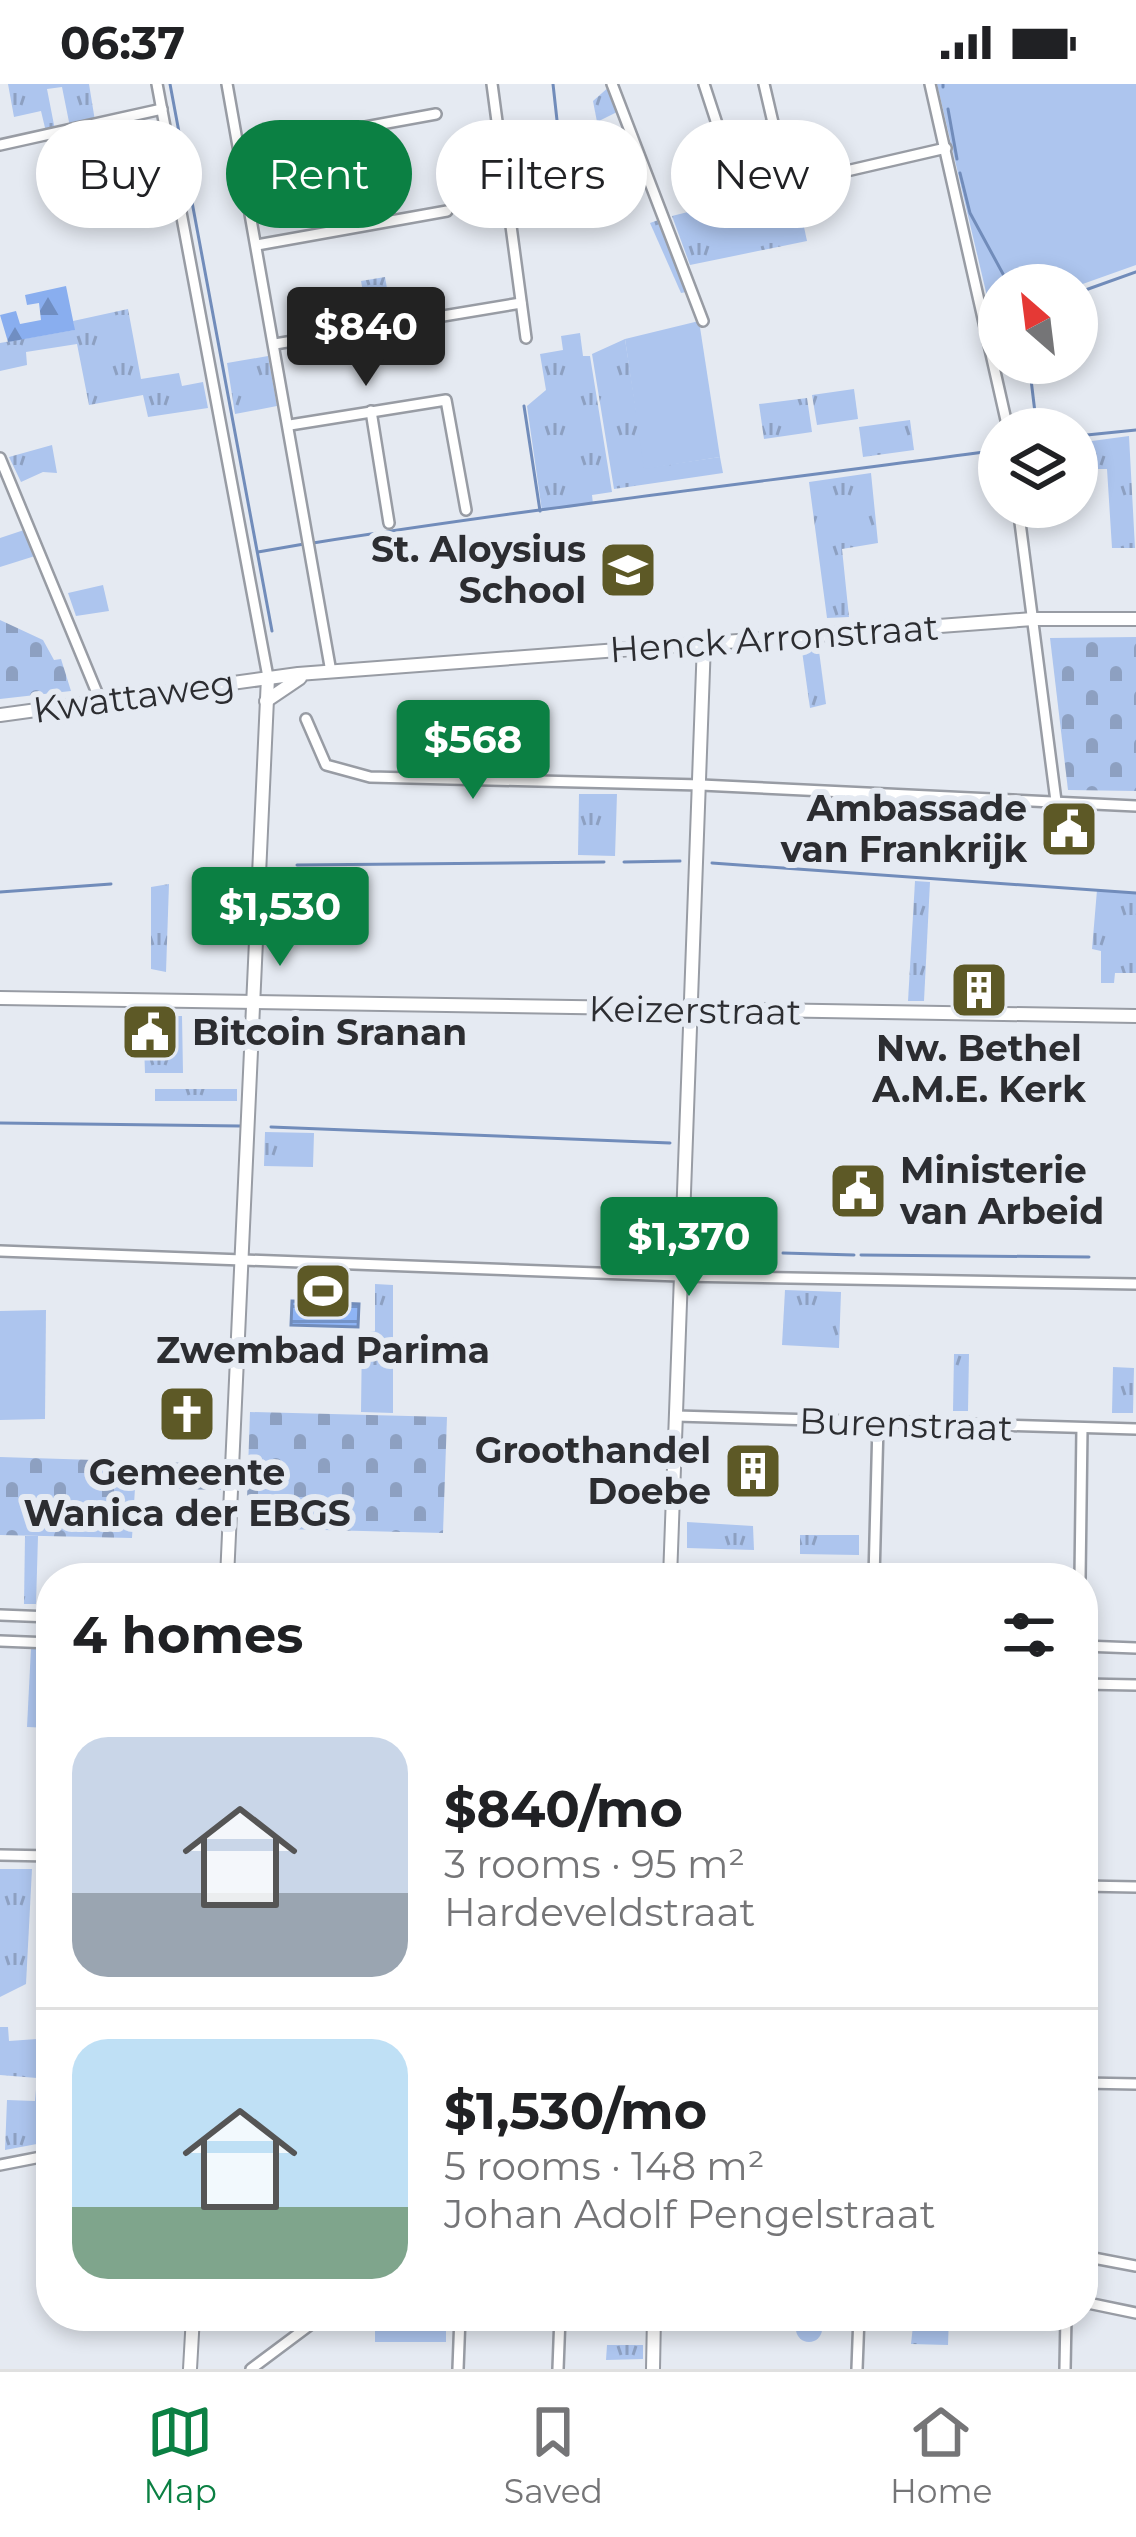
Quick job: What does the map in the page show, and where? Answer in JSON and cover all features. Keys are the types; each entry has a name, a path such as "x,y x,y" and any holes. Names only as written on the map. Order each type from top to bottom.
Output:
{"main road":[{"name":"Henck Arronstraat","path":"268,677 1033,619 1136,619"},
{"path":"671,1563 704,642"},
{"path":"266,701 313,673"},
{"name":"Kwattaweg","path":"0,715 268,677"},
{"path":"228,1563 268,677"},
{"name":"Keizerstraat","path":"0,998 1136,1016"},
{"path":"190,2369 192,2331"},
{"path":"653,2369 654,2331"}],"street":[{"path":"157,84 268,677"},
{"path":"227,84 234,120"},
{"path":"492,84 526,338"},
{"path":"612,84 703,321"},
{"path":"704,84 716,120"},
{"path":"764,84 771,120"},
{"path":"930,84 1003,408"},
{"path":"0,146 162,109"},
{"path":"403,120 436,114"},
{"path":"851,170 946,148"},
{"path":"257,245 436,214"},
{"path":"254,228 331,672"},
{"path":"275,344 521,303"},
{"path":"290,425 446,400 466,510"},
{"path":"371,411 389,523"},
{"path":"0,458 100,700"},
{"path":"1021,528 1056,801"},
{"path":"306,718 326,765 339,772 1136,806"},
{"path":"0,1251 679,1276 1136,1284"},
{"name":"Burenstraat","path":"676,1416 1136,1429"},
{"path":"874,1563 878,1424"},
{"path":"1080,1563 1082,1428"},
{"path":"0,1615 36,1616"},
{"path":"0,1641 36,1642"},
{"path":"1098,1647 1136,1648"},
{"path":"1098,1684 1136,1685"},
{"path":"0,1855 36,1856"},
{"path":"1098,1887 1136,1888"},
{"path":"1098,2084 1136,2084"},
{"path":"0,2165 36,2158"},
{"path":"1098,2259 1136,2266"},
{"path":"1098,2305 1136,2313"},
{"path":"251,2369 302,2331"},
{"path":"458,2369 459,2331"},
{"path":"558,2369 559,2331"},
{"path":"857,2369 858,2331"},
{"path":"1066,2331 1066,2369"}],"green space":[{"path":"8,84 89,84 95,120 69,120 62,87 47,89 53,120 43,120 41,111 14,117"},
{"path":"937,84 1136,84 1136,265 1098,279 1098,264 979,264"},
{"path":"610,86 619,111 597,120 593,101"},
{"path":"664,218 691,291 681,293 650,223"},
{"path":"676,228 804,228 807,241 690,265"},
{"path":"385,277 392,317 368,321 361,281"},
{"path":"66,286 75,330 8,342 0,315 16,311 20,324 41,320 39,303 27,305 25,295"},
{"path":"128,309 141,379 179,373 182,386 203,382 208,408 148,417 143,395 89,405 77,344 26,352 27,365 0,371 0,343 74,330 73,321"},
{"path":"699,321 720,457 644,469 625,339"},
{"path":"580,333 583,356 590,356 612,492 592,495 593,504 542,511 527,406 546,390 540,354 563,350 561,336"},
{"path":"625,339 645,468 720,457 723,473 614,489 592,354"},
{"path":"268,356 277,406 235,414 227,363"},
{"path":"854,389 858,419 817,425 812,395"},
{"path":"807,398 812,432 764,439 759,404"},
{"path":"910,420 914,450 863,457 859,427"},
{"path":"1129,436 1135,548 1112,548 1107,469 1098,469 1098,440"},
{"path":"52,445 57,473 43,472 21,482 9,457"},
{"path":"871,473 878,543 842,549 849,617 827,618 809,482"},
{"path":"24,530 35,556 0,567 0,538"},
{"path":"103,585 109,611 76,616 68,593"},
{"path":"0,620 43,640 54,660 61,659 71,691 0,699"},
{"path":"1136,637 1136,791 1068,790 1050,638"},
{"path":"802,651 819,651 826,704 810,708"},
{"path":"579,794 617,794 615,856 578,855"},
{"path":"915,881 930,882 924,1001 908,1001"},
{"path":"169,884 166,972 151,969 151,887"},
{"path":"1097,890 1136,893 1136,973 1115,973 1114,983 1101,983 1101,951 1092,949"},
{"path":"158,1016 182,1016 183,1073 145,1073 144,1045 158,1044"},
{"path":"155,1089 237,1089 237,1101 155,1101"},
{"path":"265,1132 314,1133 313,1167 264,1166"},
{"path":"375,1284 393,1285 393,1413 361,1412 362,1332 375,1331"},
{"path":"785,1290 841,1292 839,1348 782,1345"},
{"path":"46,1310 45,1419 0,1420 0,1311"},
{"path":"954,1354 969,1354 968,1411 953,1411"},
{"path":"1113,1367 1134,1368 1133,1413 1112,1413"},
{"path":"250,1412 447,1417 443,1533 246,1528"},
{"path":"0,1457 222,1464 221,1490 135,1488 132,1538 0,1535"},
{"path":"687,1522 753,1526 754,1550 687,1548"},
{"path":"800,1535 859,1535 859,1555 800,1554"},
{"path":"25,1536 38,1536 36,1604 24,1604"},
{"path":"31,1648 36,1648 36,1727 27,1727"},
{"path":"0,1869 32,1869 26,1984 0,1997"},
{"path":"0,2027 8,2027 9,2041 36,2039 36,2078 0,2075"},
{"path":"36,2090 36,2144 5,2150 7,2100 35,2101"},
{"path":"375,2331 446,2331 446,2342 375,2342"},
{"path":"796,2331 822,2331 809,2342"},
{"path":"912,2331 948,2331 948,2345 911,2344"},
{"path":"607,2345 643,2345 643,2359 606,2360"}],"shaded area":[{"path":"292,1301 359,1304 358,1327 291,1325"}],"waterway":[{"path":"170,84 272,631"},
{"path":"553,84 557,120"},
{"path":"948,109 957,159"},
{"path":"960,173 970,213 998,264"},
{"path":"1098,286 1136,272"},
{"path":"1032,384 1034,408"},
{"path":"524,406 540,511"},
{"path":"1098,434 1136,430"},
{"path":"313,543 978,453"},
{"path":"258,552 304,544"},
{"path":"624,862 680,861"},
{"path":"297,865 604,862"},
{"path":"712,863 1136,893"},
{"path":"0,892 111,884"},
{"path":"0,1123 240,1126"},
{"path":"271,1127 670,1143"},
{"path":"689,1250 775,1252"},
{"path":"783,1253 854,1255"},
{"path":"861,1255 1089,1257"}],"place":[{"name":"St. Aloysius School","path":"628,570"},
{"name":"Ambassade van Frankrijk","path":"1069,829"},
{"name":"Nw. Bethel A.M.E. Kerk","path":"979,990"},
{"name":"Bitcoin Sranan","path":"150,1032"},
{"name":"Ministerie van Arbeid","path":"858,1191"},
{"name":"Zwembad Parima","path":"323,1291"},
{"name":"Gemeente Wanica der EBGS","path":"187,1414"},
{"name":"Groothandel Doebe","path":"753,1471"}]}
